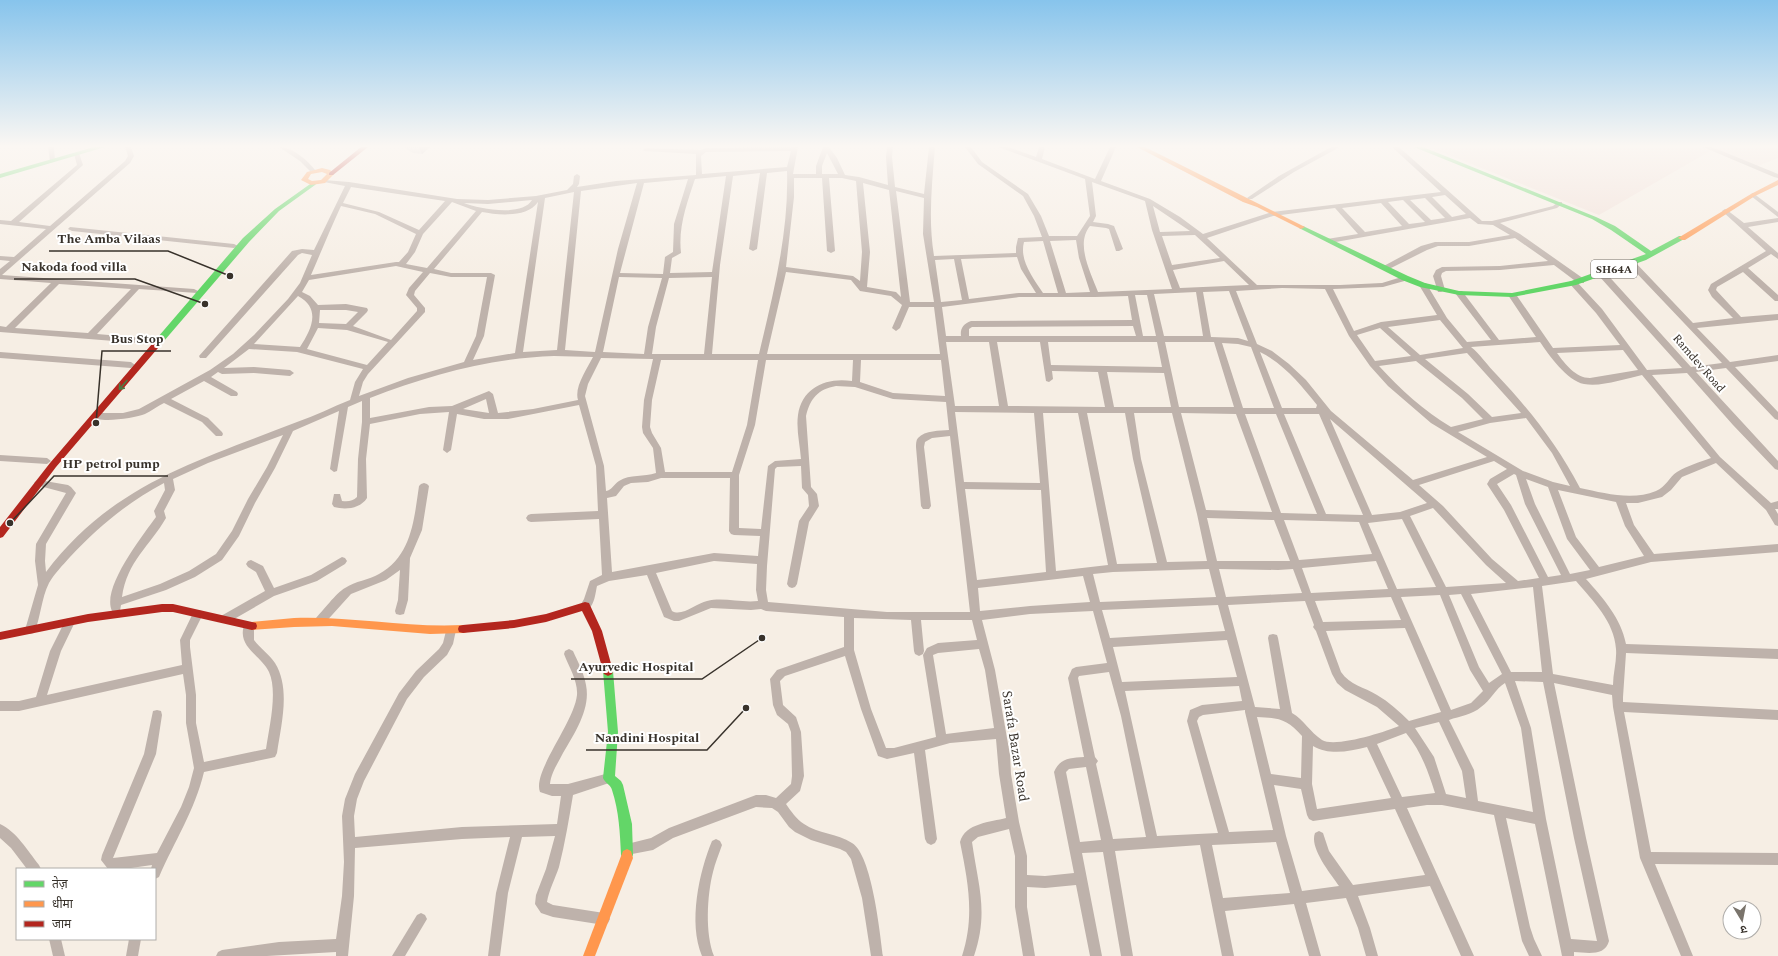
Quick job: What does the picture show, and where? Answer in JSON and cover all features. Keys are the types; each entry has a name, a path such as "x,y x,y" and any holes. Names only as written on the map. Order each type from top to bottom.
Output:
{"main road":[{"path":"12,503 46,461 262,214 285,195 292,192"},
{"path":"0,534 39,483 251,236 277,210 299,192"},
{"name":"SH64A","path":"1226,192 1244,201 1259,206 1405,278 1423,285 1502,291 1576,280 1606,267 1648,252 1690,234 1757,192"},
{"name":"SH64A","path":"1238,192 1250,198 1259,206"},
{"path":"1531,192 1594,218 1648,252"},
{"name":"SH64A","path":"1438,287 1459,293 1512,295 1602,274 1631,263 1724,205 1749,192"},
{"path":"0,636 116,614 162,608 173,608 225,619 249,626 262,627 288,623 319,622 389,626 418,630 451,630 514,624 546,618 585,606 597,631 610,678 613,709 610,778 617,785 626,824 627,849 627,858 589,956"}],"street":[{"path":"12,224 50,192"},
{"path":"0,273 94,192"},
{"path":"96,416 128,416 141,412 219,368 246,346 275,319 298,293 308,278 346,192"},
{"path":"399,192 454,200 488,202 539,197 567,192"},
{"path":"561,353 575,192"},
{"path":"607,576 600,466 581,402 582,390 598,355 616,275 638,192"},
{"path":"661,476 658,449 647,435 646,419 647,402 654,379 652,327 666,276 669,258 678,253 676,229 690,192"},
{"path":"708,357 721,221 727,192"},
{"path":"753,249 761,192"},
{"path":"765,533 734,531 735,475 752,425 762,357 783,269 791,192"},
{"path":"824,192 831,251"},
{"path":"860,192 866,252 863,289"},
{"path":"892,192 906,304 896,328"},
{"path":"906,192 927,197"},
{"name":"Sarafa Bazar Road","path":"928,192 927,234 938,305 976,616 990,670 1013,822 1021,856 1021,906 1029,956"},
{"path":"1021,192 1026,195 1037,214 1063,295"},
{"path":"1090,192 1093,216 1082,230 1080,238 1082,255 1095,294"},
{"path":"1125,192 1148,200 1161,207 1199,235 1255,288"},
{"path":"1250,198 1259,192"},
{"path":"1158,234 1199,235 1275,214 1448,193 1480,223 1494,223 1555,207 1560,203"},
{"path":"1426,195 1450,219"},
{"path":"1752,195 1778,215"},
{"path":"454,200 463,205 480,210 498,212 526,209 539,197"},
{"path":"519,355 539,197"},
{"path":"1404,198 1430,223"},
{"path":"402,264 411,252 420,233 454,200"},
{"path":"1148,200 1177,291"},
{"path":"1383,201 1407,227"},
{"path":"340,204 377,213 420,233"},
{"path":"1337,206 1363,235"},
{"path":"353,402 359,382 369,368 421,312 420,308 410,294 480,210"},
{"path":"1725,211 1778,257"},
{"path":"1330,241 1472,215"},
{"path":"1741,226 1778,220"},
{"path":"0,222 53,228"},
{"path":"1494,223 1502,226 1555,262 1576,280 1645,373 1717,459 1773,506 1778,522"},
{"path":"1088,224 1108,226 1112,228 1119,249"},
{"path":"72,229 234,246"},
{"path":"1384,268 1424,248 1438,244 1469,244 1517,236"},
{"path":"1041,295 1020,255 1019,245 1021,240 1080,238"},
{"path":"1739,320 1712,290 1714,286 1771,251"},
{"path":"203,356 292,256 300,252 318,253"},
{"path":"931,258 1020,255"},
{"path":"957,257 966,301"},
{"path":"0,258 16,259"},
{"path":"1169,268 1225,259"},
{"path":"1438,287 1437,276 1439,272 1445,269 1507,268 1555,262"},
{"name":"Ramdev Road","path":"1631,263 1778,417"},
{"path":"308,278 402,264 451,275 486,274 491,276 480,336 468,363"},
{"path":"1743,268 1778,299"},
{"path":"783,269 853,278 863,289 893,294 906,304 938,305 1019,295 1063,295 1383,285 1405,278"},
{"path":"616,275 666,276 716,274"},
{"name":"Ramdev Road","path":"1602,274 1690,370 1736,424 1778,467"},
{"path":"0,276 194,291"},
{"path":"4,329 57,281"},
{"path":"1423,285 1428,296 1443,317 1528,415 1551,444 1577,491"},
{"path":"91,335 137,286"},
{"path":"1328,287 1352,334 1373,364 1391,384 1434,421 1516,472 1552,485 1577,491 1620,499 1638,499 1659,494 1668,488 1679,475 1717,459"},
{"path":"1232,289 1279,412 1323,518"},
{"path":"1198,290 1212,339 1240,411 1318,627 1342,684 1371,697 1407,727 1430,761 1442,799"},
{"path":"1150,292 1213,565 1224,601 1280,836 1315,956"},
{"path":"298,293 310,299 314,303 315,308 315,325 311,336 302,350"},
{"path":"1131,293 1140,339"},
{"path":"1459,293 1496,342"},
{"path":"1512,295 1541,339 1568,372 1575,378 1582,380 1598,380 1645,373 1690,370 1778,358"},
{"path":"315,308 346,307 364,310 348,327"},
{"path":"1690,326 1778,316"},
{"path":"1352,334 1381,325 1443,317"},
{"path":"966,339 964,330 966,326 971,324 1136,323"},
{"path":"315,325 348,327 387,340"},
{"path":"1381,325 1431,369 1465,396 1490,420"},
{"path":"4,329 152,340"},
{"path":"942,339 1212,339 1238,341 1255,346 1269,353 1286,366 1303,382 1320,407 1365,519 1378,558 1468,770 1473,805"},
{"path":"993,339 1004,409"},
{"path":"1044,339 1049,379"},
{"path":"1373,364 1419,357 1496,342 1541,339"},
{"path":"246,346 271,346 302,350 369,368"},
{"path":"1551,351 1626,347"},
{"path":"30,630 43,586 57,565 82,537 104,517 125,501 200,461 290,428 344,407 366,396 411,380 468,363 519,355 561,353 708,357 944,357"},
{"path":"0,355 131,365"},
{"path":"856,384 857,357"},
{"path":"219,368 222,372 254,370 290,373"},
{"path":"1048,368 1168,370"},
{"path":"1102,369 1110,409"},
{"path":"204,377 234,394"},
{"path":"792,584 804,521 814,506 812,494 807,488 802,416 804,405 808,396 817,389 829,384 856,384 900,397 949,399"},
{"path":"454,410 489,394 494,416"},
{"path":"337,497 337,504 342,505 356,502 362,498 362,459 366,422 366,396"},
{"path":"164,399 205,420 219,434"},
{"path":"366,422 438,409 454,410 476,415 494,416 581,402"},
{"path":"334,469 344,407"},
{"path":"950,409 1082,408 1279,412 1320,407 1412,484 1459,528 1489,562 1516,585"},
{"path":"1082,408 1113,568"},
{"path":"1038,409 1051,574"},
{"path":"1129,409 1136,459 1163,567"},
{"path":"447,450 454,410"},
{"path":"1449,431 1490,420 1528,415"},
{"path":"116,603 163,587 192,574 219,557 236,533 251,502 271,468 290,428"},
{"path":"926,506 920,447 921,440 931,435 953,433"},
{"path":"0,458 46,461"},
{"path":"1412,484 1494,458"},
{"path":"805,462 772,465 761,590 766,607 849,614 916,617 976,616 1030,610 1154,602 1224,601 1464,590 1573,577 1651,558 1778,548"},
{"path":"1516,472 1530,504 1573,577 1594,594 1611,618 1619,638 1622,648 1616,691 1646,858 1687,956"},
{"path":"1464,590 1509,677 1519,702 1526,728 1540,819 1567,950 1599,948 1602,946 1603,941 1580,838 1548,678 1541,582 1508,508 1492,484 1493,481 1516,472"},
{"path":"602,495 613,493 625,481 661,476 735,475"},
{"path":"116,614 118,586 138,550 161,518 159,510 170,490 168,477"},
{"path":"39,483 68,488 71,493 41,544 40,561 43,586"},
{"path":"960,485 1045,487"},
{"path":"1552,485 1572,539 1597,572"},
{"path":"319,622 348,591 383,577 399,565 405,558 417,530 424,486"},
{"path":"1620,499 1630,526 1651,558"},
{"path":"1202,514 1365,519 1393,518 1434,504"},
{"path":"1404,514 1443,591 1475,670 1489,692"},
{"path":"531,518 602,515"},
{"path":"585,606 589,601 593,584 607,576 650,570 714,557 763,560"},
{"path":"400,611 403,600 405,558"},
{"path":"972,585 1051,574 1113,568 1213,565 1296,565 1378,558"},
{"path":"225,619 271,592 314,578 342,561"},
{"path":"251,564 260,569 266,577 271,592"},
{"path":"650,570 668,614 673,618 680,617 702,606 714,604 754,607 764,604"},
{"path":"1087,571 1126,716 1154,843"},
{"path":"156,870 185,811 195,787 200,768 191,723 191,696 185,640 198,614"},
{"path":"849,614 850,650 866,709 882,752 887,754 894,753 942,740 1000,733"},
{"path":"916,617 919,651"},
{"path":"40,702 54,652 70,622"},
{"path":"1318,627 1407,624"},
{"path":"200,768 271,753 276,712 276,678 265,657 250,643 248,635 249,626"},
{"path":"222,956 279,948 342,951 348,896 348,816 351,799 359,778 403,696 420,674 443,652 448,644 451,630"},
{"path":"1106,643 1231,635"},
{"path":"1273,638 1287,716"},
{"path":"942,740 928,653 931,650 938,648 984,644"},
{"path":"1622,648 1778,654"},
{"path":"778,803 796,787 798,776 796,732 792,721 781,711 778,705 775,679 781,673 850,650"},
{"path":"569,654 581,681 582,695 579,712 570,732 546,772 542,782 544,788 550,790 568,790 610,778"},
{"path":"1113,667 1076,672 1074,675 1092,761 1127,956"},
{"path":"0,706 19,706 40,702 188,668"},
{"path":"1225,838 1192,721 1194,714 1202,710 1249,709 1287,716 1294,720 1315,743 1332,747 1370,740 1392,734 1419,722 1445,717 1476,705 1485,698 1493,685 1501,679 1509,677 1548,678 1616,691"},
{"path":"1118,687 1243,681"},
{"path":"1618,706 1778,715"},
{"path":"157,715 150,754 128,804 107,860 110,864 117,864 161,858"},
{"path":"1308,735 1306,784 1313,815 1398,802 1442,799 1540,819"},
{"path":"1370,740 1468,956"},
{"path":"919,746 931,839"},
{"path":"1092,761 1064,765 1060,772 1096,956"},
{"path":"1266,779 1306,784"},
{"path":"568,790 562,830 552,868 542,895 541,904 545,909 553,912 604,919"},
{"path":"627,849 654,844 669,834 756,801 769,800 778,803 799,828 848,847 855,852 862,874 877,956"},
{"path":"1499,811 1524,927 1528,941 1536,956"},
{"path":"968,956 974,942 977,923 976,905 966,842 967,838 975,832 1013,822"},
{"path":"0,830 15,844 35,868"},
{"path":"348,843 462,833 562,830"},
{"path":"494,956 499,906 506,872 518,832"},
{"path":"1075,848 1205,839 1280,836"},
{"path":"1320,837 1324,854 1350,891 1364,928 1372,956"},
{"path":"1205,839 1228,956"},
{"path":"708,956 704,943 703,900 706,874 716,845"},
{"path":"1646,858 1778,859"},
{"path":"1022,881 1045,882 1081,878"},
{"path":"1218,905 1298,898 1433,880"},
{"path":"398,956 420,919"},
{"path":"55,940 60,956"},
{"path":"132,956 135,940"}],"shaded area":[{"path":"1541,192 1640,192 1599,215"}],"traffic: fast":[{"path":"161,339 246,240 277,210 302,192"},
{"path":"1528,192 1594,218 1613,228 1651,254"},
{"path":"1301,227 1405,278 1423,285 1459,293 1512,295 1573,283 1643,258 1682,238"},
{"path":"608,671 613,732 609,778 617,785 626,824 627,855"}],"traffic: slow":[{"path":"1227,192 1301,227"},
{"path":"1682,238 1760,192"},
{"path":"252,626 266,626 284,623 332,622 430,630 463,629"},
{"path":"589,956 627,855"}],"traffic: jam":[{"path":"0,534 53,465 161,339"},
{"path":"463,629 514,624 546,618 585,606 597,631 608,671"},
{"path":"0,636 88,618 162,608 173,608 252,626"}],"place":[{"name":"The Amba Vilaas","path":"230,276"},
{"name":"Nakoda food villa","path":"205,304"},
{"name":"Bus Stop","path":"96,423"},
{"name":"HP petrol pump","path":"10,523"},
{"name":"Ayurvedic Hospital","path":"762,638"},
{"name":"Nandini Hospital","path":"746,708"}]}
